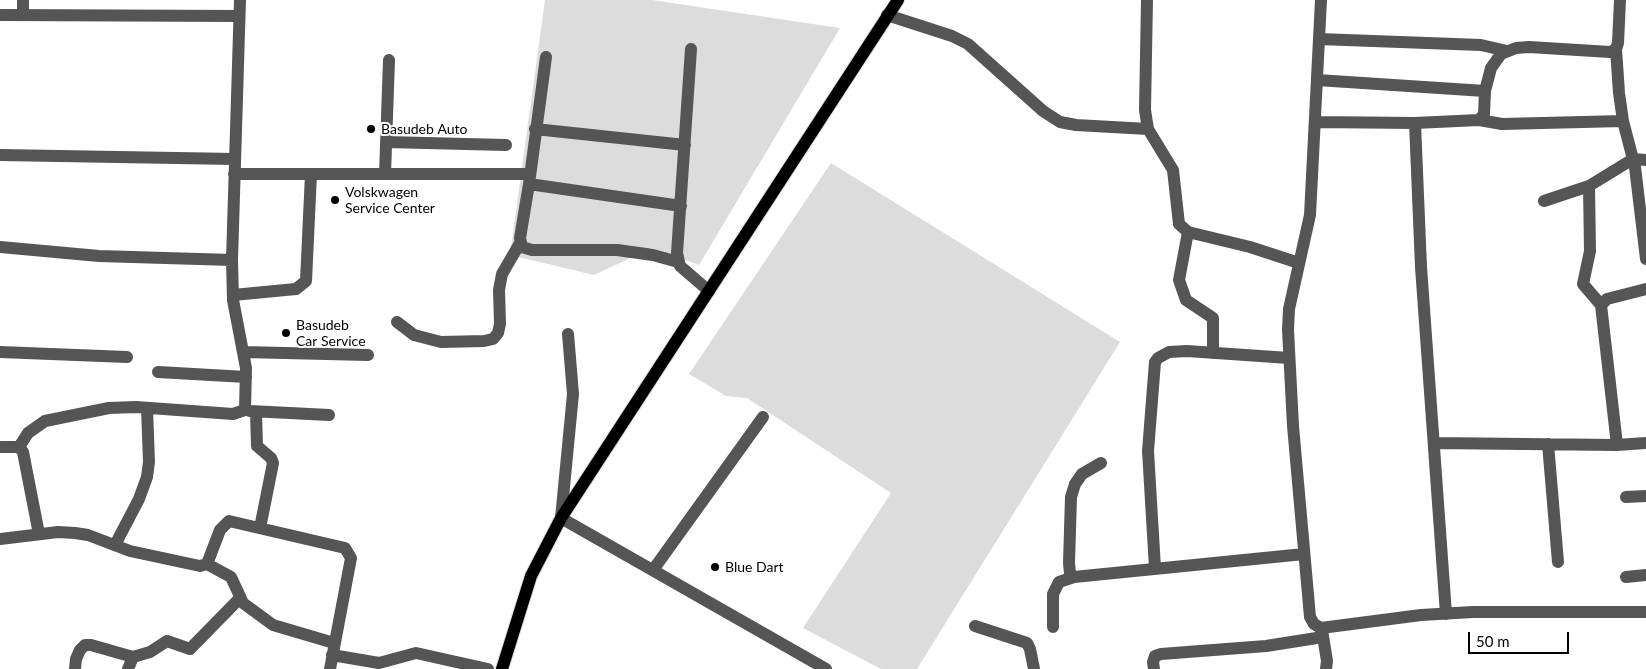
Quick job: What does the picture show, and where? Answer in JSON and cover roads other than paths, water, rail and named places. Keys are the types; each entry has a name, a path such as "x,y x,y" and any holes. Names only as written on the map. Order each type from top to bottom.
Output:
{"main road":[{"path":"502,669 532,576 561,518 898,0"}],"street":[{"path":"23,15 24,0"},
{"path":"240,0 234,174 233,295 243,352 250,411 258,446 271,458 273,463 260,528"},
{"path":"1147,0 1145,92 1148,129 1173,170 1177,213 1180,224 1188,232 1250,247 1299,263"},
{"path":"1321,0 1310,215 1289,308 1289,358 1310,617 1322,632 1328,661 1326,669"},
{"path":"1620,0 1619,33 1616,49 1623,121 1640,160 1646,259"},
{"path":"0,15 239,16"},
{"path":"887,15 952,36 968,44 1043,111 1060,122 1076,125 1148,129"},
{"path":"1319,39 1481,45 1507,51"},
{"path":"1478,120 1484,114 1485,90 1490,68 1496,58 1507,51 1529,46 1602,53 1616,49"},
{"path":"678,262 691,49"},
{"path":"397,322 414,335 441,342 484,341 493,338 498,333 500,324 499,290 502,274 520,243 546,57"},
{"path":"385,174 389,60"},
{"path":"1317,80 1485,90"},
{"path":"1315,122 1415,123 1478,120 1502,124 1623,121"},
{"path":"1415,123 1421,266 1446,614"},
{"path":"535,129 685,145"},
{"path":"386,142 506,145"},
{"path":"0,155 235,159"},
{"path":"1544,200 1589,186 1640,160"},
{"path":"234,174 385,174 530,179 681,206"},
{"path":"233,295 296,289 306,281 311,174"},
{"path":"1589,186 1590,251 1583,284 1601,305 1617,445"},
{"path":"1188,232 1179,280 1186,300 1213,318 1213,353"},
{"path":"520,243 526,250 617,250 653,255 678,262 689,276 709,291"},
{"path":"0,247 99,256 232,260"},
{"path":"1601,305 1607,299 1646,289"},
{"path":"568,334 572,394 561,518 826,669"},
{"path":"0,352 127,357"},
{"path":"243,352 368,355"},
{"path":"1155,568 1148,451 1155,362 1163,353 1169,352 1289,358"},
{"path":"158,372 246,377"},
{"path":"19,447 28,433 45,422 110,408 147,408 233,414 250,411 329,415"},
{"path":"115,545 139,499 147,477 149,462 147,408"},
{"path":"653,570 763,417"},
{"path":"1434,443 1617,445 1646,443"},
{"path":"1548,444 1558,562"},
{"path":"0,448 19,447"},
{"path":"19,447 25,457 39,534"},
{"path":"1074,577 1070,573 1069,563 1070,497 1075,484 1082,474 1101,463"},
{"path":"1626,497 1646,496"},
{"path":"207,564 223,525 229,521 345,548 351,558 330,669"},
{"path":"0,539 58,532 82,534 130,551 192,565 207,564 231,577 240,598 273,625 334,649 379,663 416,654 488,669"},
{"path":"1053,627 1053,594 1059,582 1074,577 1083,578 1155,568 1304,554"},
{"path":"1626,577 1646,575"},
{"path":"75,669 76,658 85,646 91,645 130,663 168,641 190,649 240,598"},
{"path":"1154,669 1155,656 1161,654 1266,646 1322,632 1446,614 1646,612"},
{"path":"975,626 1027,643 1034,669"}],"place":[{"name":"Basudeb Auto","path":"371,129"},
{"name":"Volskwagen Service Center","path":"335,200"},
{"name":"Basudeb Car Service","path":"286,333"},
{"name":"Blue Dart","path":"715,567"}]}
